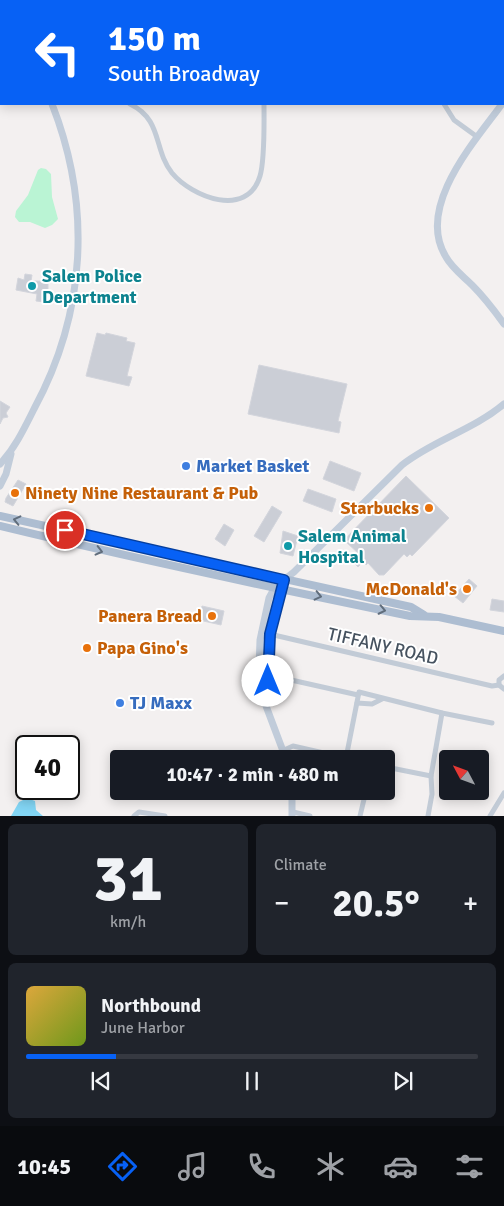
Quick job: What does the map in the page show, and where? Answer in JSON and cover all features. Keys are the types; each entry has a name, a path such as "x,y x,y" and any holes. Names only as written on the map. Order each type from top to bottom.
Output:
{"main road":[{"path":"0,516 280,585"},
{"path":"0,526 109,553 411,607 424,615 504,631"}],"street":[{"path":"0,486 6,474 12,451 51,376 60,351 72,311 78,268 79,221 75,181 66,143 52,105"},
{"path":"132,105 143,112 153,124 167,163 177,177 209,197 228,201 245,195 260,177 264,105"},
{"path":"445,105 452,118 476,136"},
{"path":"501,105 476,136 457,166 446,192 438,219 438,238 442,252 450,264 484,299 504,324"},
{"path":"282,750 267,704 264,674 261,632 269,598 402,464 426,448 480,422 504,404"},
{"path":"0,464 12,451"},
{"path":"264,674 280,585"},
{"name":"TIFFANY ROAD","path":"261,632 492,686 499,685"},
{"path":"264,674 492,723"},
{"path":"504,676 499,680 499,685 504,689"},
{"path":"349,750 358,693"},
{"path":"357,703 372,704 382,699"},
{"path":"428,816 432,794 431,776 442,713"},
{"path":"284,750 293,746 311,750"},
{"path":"395,769 431,776"},
{"path":"490,816 504,793"},
{"path":"292,800 292,814 310,816"},
{"path":"360,816 364,800"},
{"path":"134,816 139,812 165,816"}],"green space":[{"path":"41,168 46,169 51,174 52,197 58,219 52,225 45,228 30,222 19,222 15,217 16,211 28,195 38,170"}],"water":[{"path":"23,800 35,801 36,810 43,816 11,816 19,802"}],"building":[{"name":"Salem Police Department","path":"25,274 32,275 31,281 48,281 48,296 45,295 44,302 36,301 37,294 16,290 18,278 24,280"},
{"path":"97,333 127,338 126,341 135,343 127,376 132,377 129,386 86,376"},
{"path":"259,365 347,384 338,421 341,422 339,433 248,414"},
{"path":"0,401 10,407 6,413 8,417 3,418 0,424"},
{"path":"330,461 361,473 354,491 323,479"},
{"path":"406,476 449,518 412,556 410,554 407,557 404,554 384,575 379,575 368,563 366,565 363,562 358,567 353,562 360,555 344,540"},
{"name":"Ninety Nine Restaurant & Pub","path":"18,480 26,484 13,506 5,502"},
{"path":"308,489 336,499 332,512 303,501"},
{"path":"272,506 282,512 264,542 254,536"},
{"path":"224,524 234,530 225,546 215,539"},
{"name":"Salem Animal Hospital","path":"283,531 298,536 293,556 280,553"},
{"name":"McDonald's","path":"469,579 477,586 463,603 454,596"},
{"path":"492,599 504,601 504,612 490,610"},
{"name":"Panera Bread","path":"202,606 224,611 221,625 199,620"}],"place":[{"name":"Salem Police Department","path":"32,286"},
{"name":"Market Basket","path":"186,466"},
{"name":"Ninety Nine Restaurant & Pub","path":"15,493"},
{"name":"Starbucks","path":"429,508"},
{"name":"Salem Animal Hospital","path":"288,546"},
{"name":"McDonald's","path":"467,589"},
{"name":"Panera Bread","path":"212,616"},
{"name":"Papa Gino's","path":"87,648"},
{"name":"TJ Maxx","path":"120,703"}],"route":[{"path":"65,530 284,580 270,634 268,681"}]}
